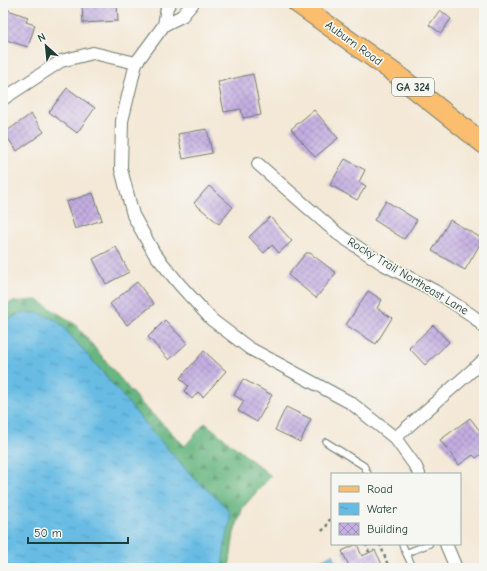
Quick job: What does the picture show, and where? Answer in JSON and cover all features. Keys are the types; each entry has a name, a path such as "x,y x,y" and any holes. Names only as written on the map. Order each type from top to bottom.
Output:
{"main road":[{"name":"Auburn Road","path":"298,3 396,74 484,144"}],"street":[{"path":"170,3 167,7 164,24 136,63 122,121 121,169 133,216 154,253 180,285 212,320 249,348 351,402 396,438 419,473"},
{"path":"164,24 182,16 193,3"},
{"path":"3,99 61,61 93,53 136,63"},
{"name":"Rocky Trail Northeast Lane","path":"258,164 338,234 383,264 435,291 473,316 484,327"},
{"path":"396,438 484,360"},
{"path":"446,545 456,568"}],"lane":[{"path":"326,442 364,466 368,473"},
{"path":"402,545 413,568"},
{"path":"406,553 426,545"}],"path":[{"path":"322,531 326,527 331,517"},
{"path":"366,545 369,552"},
{"path":"380,545 389,568"}],"green space":[{"path":"37,300 75,324 139,401 185,446 205,423 271,476 243,507 234,533 229,568 3,568 3,306 12,302"}],"water":[{"path":"21,313 39,313 58,321 148,427 194,478 230,512 230,525 225,544 222,568 3,568 3,325 4,322"},
{"path":"333,554 339,568 319,568 316,562"}],"building":[{"path":"82,3 117,3 118,21 83,23"},
{"path":"5,9 28,17 26,22 35,25 28,47 3,39 3,16"},
{"path":"440,10 451,19 441,33 429,25"},
{"path":"253,74 261,115 243,118 241,109 224,112 218,82"},
{"path":"67,88 95,108 77,133 49,112"},
{"path":"314,110 338,138 315,157 291,129"},
{"path":"31,114 44,132 17,151 4,133"},
{"path":"207,129 212,153 183,159 178,134"},
{"path":"345,159 365,170 359,182 366,186 357,200 330,185"},
{"path":"209,186 233,207 219,224 194,203"},
{"path":"93,193 102,220 75,229 66,202"},
{"path":"386,201 417,220 404,239 374,220"},
{"path":"270,217 292,241 279,253 272,245 264,253 249,237"},
{"path":"450,220 483,239 465,270 432,251"},
{"path":"116,247 129,272 106,284 93,259"},
{"path":"306,253 310,253 336,273 316,298 288,275"},
{"path":"137,282 154,304 127,325 110,304"},
{"path":"368,291 382,300 377,308 392,318 376,344 346,325"},
{"path":"165,320 187,343 169,360 148,337"},
{"path":"433,325 449,342 425,365 409,348"},
{"path":"204,351 226,371 203,397 198,392 192,399 184,391 188,386 180,378"},
{"path":"243,379 272,395 257,422 238,411 244,401 234,395"},
{"path":"286,407 311,419 300,442 275,430"},
{"path":"470,418 484,436 484,452 476,458 473,455 459,465 440,440"},
{"path":"355,545 357,545 362,556 375,550 384,568 350,568 342,551"}]}
